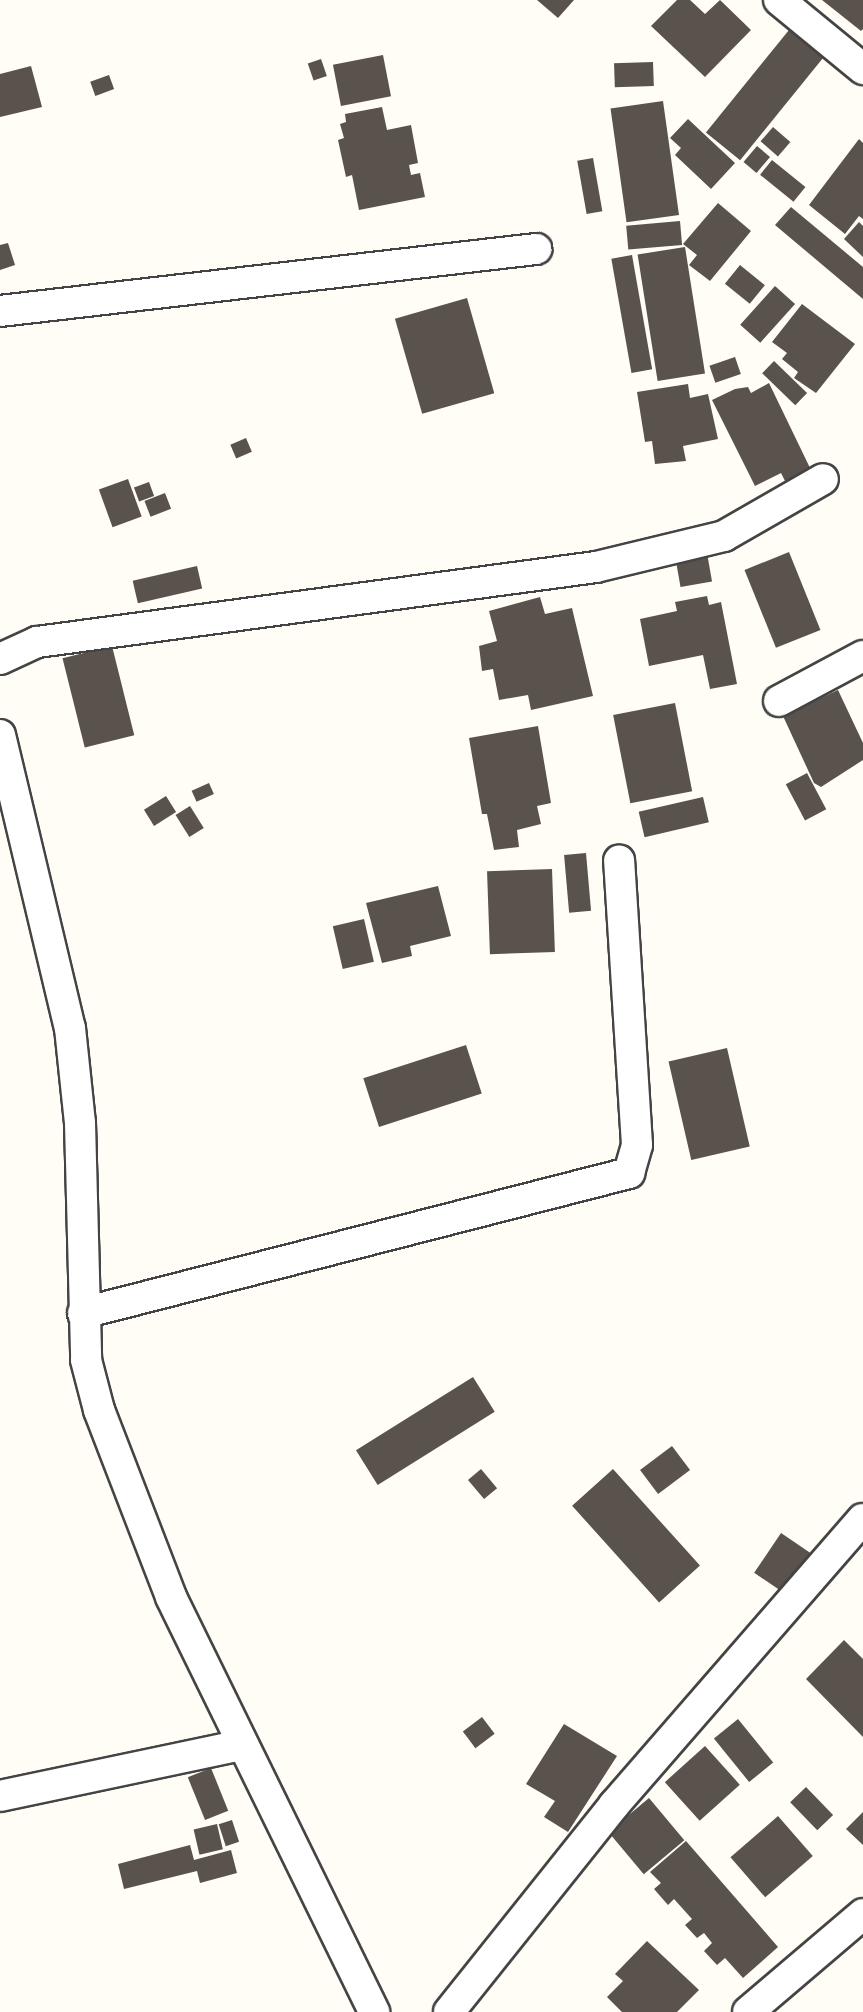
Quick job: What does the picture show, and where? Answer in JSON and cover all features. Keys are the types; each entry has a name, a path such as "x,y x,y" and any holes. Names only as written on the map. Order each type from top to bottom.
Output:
{"street":[{"path":"779,0 863,69"},
{"path":"0,311 536,249"},
{"path":"0,659 37,642 596,567 724,536 823,479"},
{"path":"779,701 863,656"},
{"path":"0,735 70,1028 80,1123 86,1360 99,1410 171,1597 374,2012"},
{"path":"83,1313 629,1173 637,1145 619,861"},
{"path":"449,2012 585,1839 863,1519"},
{"path":"0,1796 241,1745"},
{"path":"748,2012 863,1914"}],"building":[{"path":"537,0 574,0 558,18"},
{"path":"677,0 690,0 705,14 720,0 751,30 705,77 651,26"},
{"path":"822,0 863,0 863,29 861,31"},
{"path":"789,30 823,58 740,160 706,133"},
{"path":"383,55 391,96 341,106 333,65"},
{"path":"321,59 327,76 314,81 308,64"},
{"path":"653,62 654,86 615,87 614,63"},
{"path":"31,66 42,107 0,117 0,74"},
{"path":"109,75 114,89 95,96 90,82"},
{"path":"663,101 679,215 627,222 611,108"},
{"path":"382,107 387,130 411,125 418,163 409,165 411,175 420,173 425,197 359,210 352,175 346,177 338,140 344,138 340,124 346,122 345,114"},
{"path":"688,119 735,163 711,189 675,155 681,148 670,138"},
{"path":"773,127 790,142 778,156 761,141"},
{"path":"859,139 863,143 863,219 859,216 845,234 809,205"},
{"path":"757,146 770,157 757,173 744,162"},
{"path":"593,158 602,211 587,214 577,161"},
{"path":"772,160 805,187 793,202 760,175"},
{"path":"718,203 751,231 710,281 689,265 697,255 683,244"},
{"path":"791,207 863,267 863,299 775,225"},
{"path":"680,221 682,245 628,250 626,226"},
{"path":"859,222 863,226 863,257 844,239"},
{"path":"8,243 15,265 0,270 0,245"},
{"path":"685,247 705,373 658,381 638,255"},
{"path":"632,255 652,369 631,373 611,259"},
{"path":"740,265 765,285 750,304 725,284"},
{"path":"775,286 795,304 760,343 740,325"},
{"path":"467,298 494,393 422,414 395,319"},
{"path":"802,304 855,344 816,393 794,378 798,372 782,359 787,353 772,342"},
{"path":"735,357 741,374 715,383 709,366"},
{"path":"774,361 807,393 795,405 762,373"},
{"path":"769,383 811,470 785,481 781,473 755,486 712,400 735,389 748,387 751,393"},
{"path":"688,384 690,398 708,394 718,439 683,446 686,461 655,464 652,441 645,442 637,392"},
{"path":"246,438 252,452 236,458 230,445"},
{"path":"128,479 142,517 113,527 99,490"},
{"path":"149,482 154,496 139,502 134,487"},
{"path":"165,493 171,509 151,517 144,501"},
{"path":"789,552 820,630 776,648 744,570"},
{"path":"707,553 712,582 681,587 675,559"},
{"path":"197,566 202,588 138,603 133,581"},
{"path":"707,596 709,605 721,602 737,684 710,689 703,655 649,666 640,619 677,611 675,602"},
{"path":"540,597 545,614 572,608 593,696 531,710 528,695 499,700 493,669 482,671 479,646 497,641 489,611"},
{"path":"112,646 134,735 85,748 63,658"},
{"path":"838,690 863,743 863,760 821,787 814,783 783,716"},
{"path":"675,703 692,791 630,803 613,715"},
{"path":"538,726 551,803 537,806 541,824 517,830 519,847 494,850 487,814 482,814 469,738"},
{"path":"807,773 826,809 805,820 786,784"},
{"path":"209,783 214,794 197,802 192,791"},
{"path":"166,796 176,812 154,826 144,810"},
{"path":"703,797 709,822 645,837 639,812"},
{"path":"190,806 204,828 189,837 176,815"},
{"path":"586,853 591,911 569,913 564,855"},
{"path":"552,869 555,952 490,954 487,871"},
{"path":"438,886 451,936 410,946 412,956 382,963 366,903"},
{"path":"364,919 374,962 343,969 333,926"},
{"path":"466,1045 482,1094 379,1127 363,1078"},
{"path":"727,1048 750,1146 691,1160 669,1061"},
{"path":"473,1377 495,1412 378,1485 356,1450"},
{"path":"672,1446 690,1470 658,1494 640,1470"},
{"path":"481,1469 497,1488 484,1499 468,1480"},
{"path":"613,1469 700,1566 659,1602 572,1506"},
{"path":"781,1533 811,1553 784,1593 754,1573"},
{"path":"844,1640 863,1659 863,1737 806,1679"},
{"path":"482,1717 495,1734 475,1748 463,1731"},
{"path":"738,1719 773,1763 749,1782 714,1739"},
{"path":"564,1724 617,1756 568,1832 544,1817 555,1801 526,1784"},
{"path":"705,1746 740,1785 700,1821 665,1782"},
{"path":"211,1768 228,1811 205,1820 188,1777"},
{"path":"806,1787 833,1815 817,1830 790,1802"},
{"path":"649,1798 684,1840 644,1874 608,1832"},
{"path":"863,1812 863,1845 846,1829"},
{"path":"778,1816 813,1856 765,1897 730,1857"},
{"path":"232,1820 239,1842 226,1846 219,1824"},
{"path":"217,1824 223,1849 199,1855 194,1829"},
{"path":"686,1841 778,1947 743,1978 725,1958 717,1965 704,1951 712,1943 704,1933 697,1938 685,1925 692,1919 674,1899 668,1905 654,1889 661,1883 650,1872"},
{"path":"190,1845 194,1860 231,1850 237,1873 200,1883 197,1871 124,1889 118,1864"},
{"path":"647,1941 699,1990 677,2012 622,2012 607,1997 623,1981 615,1974"}]}
